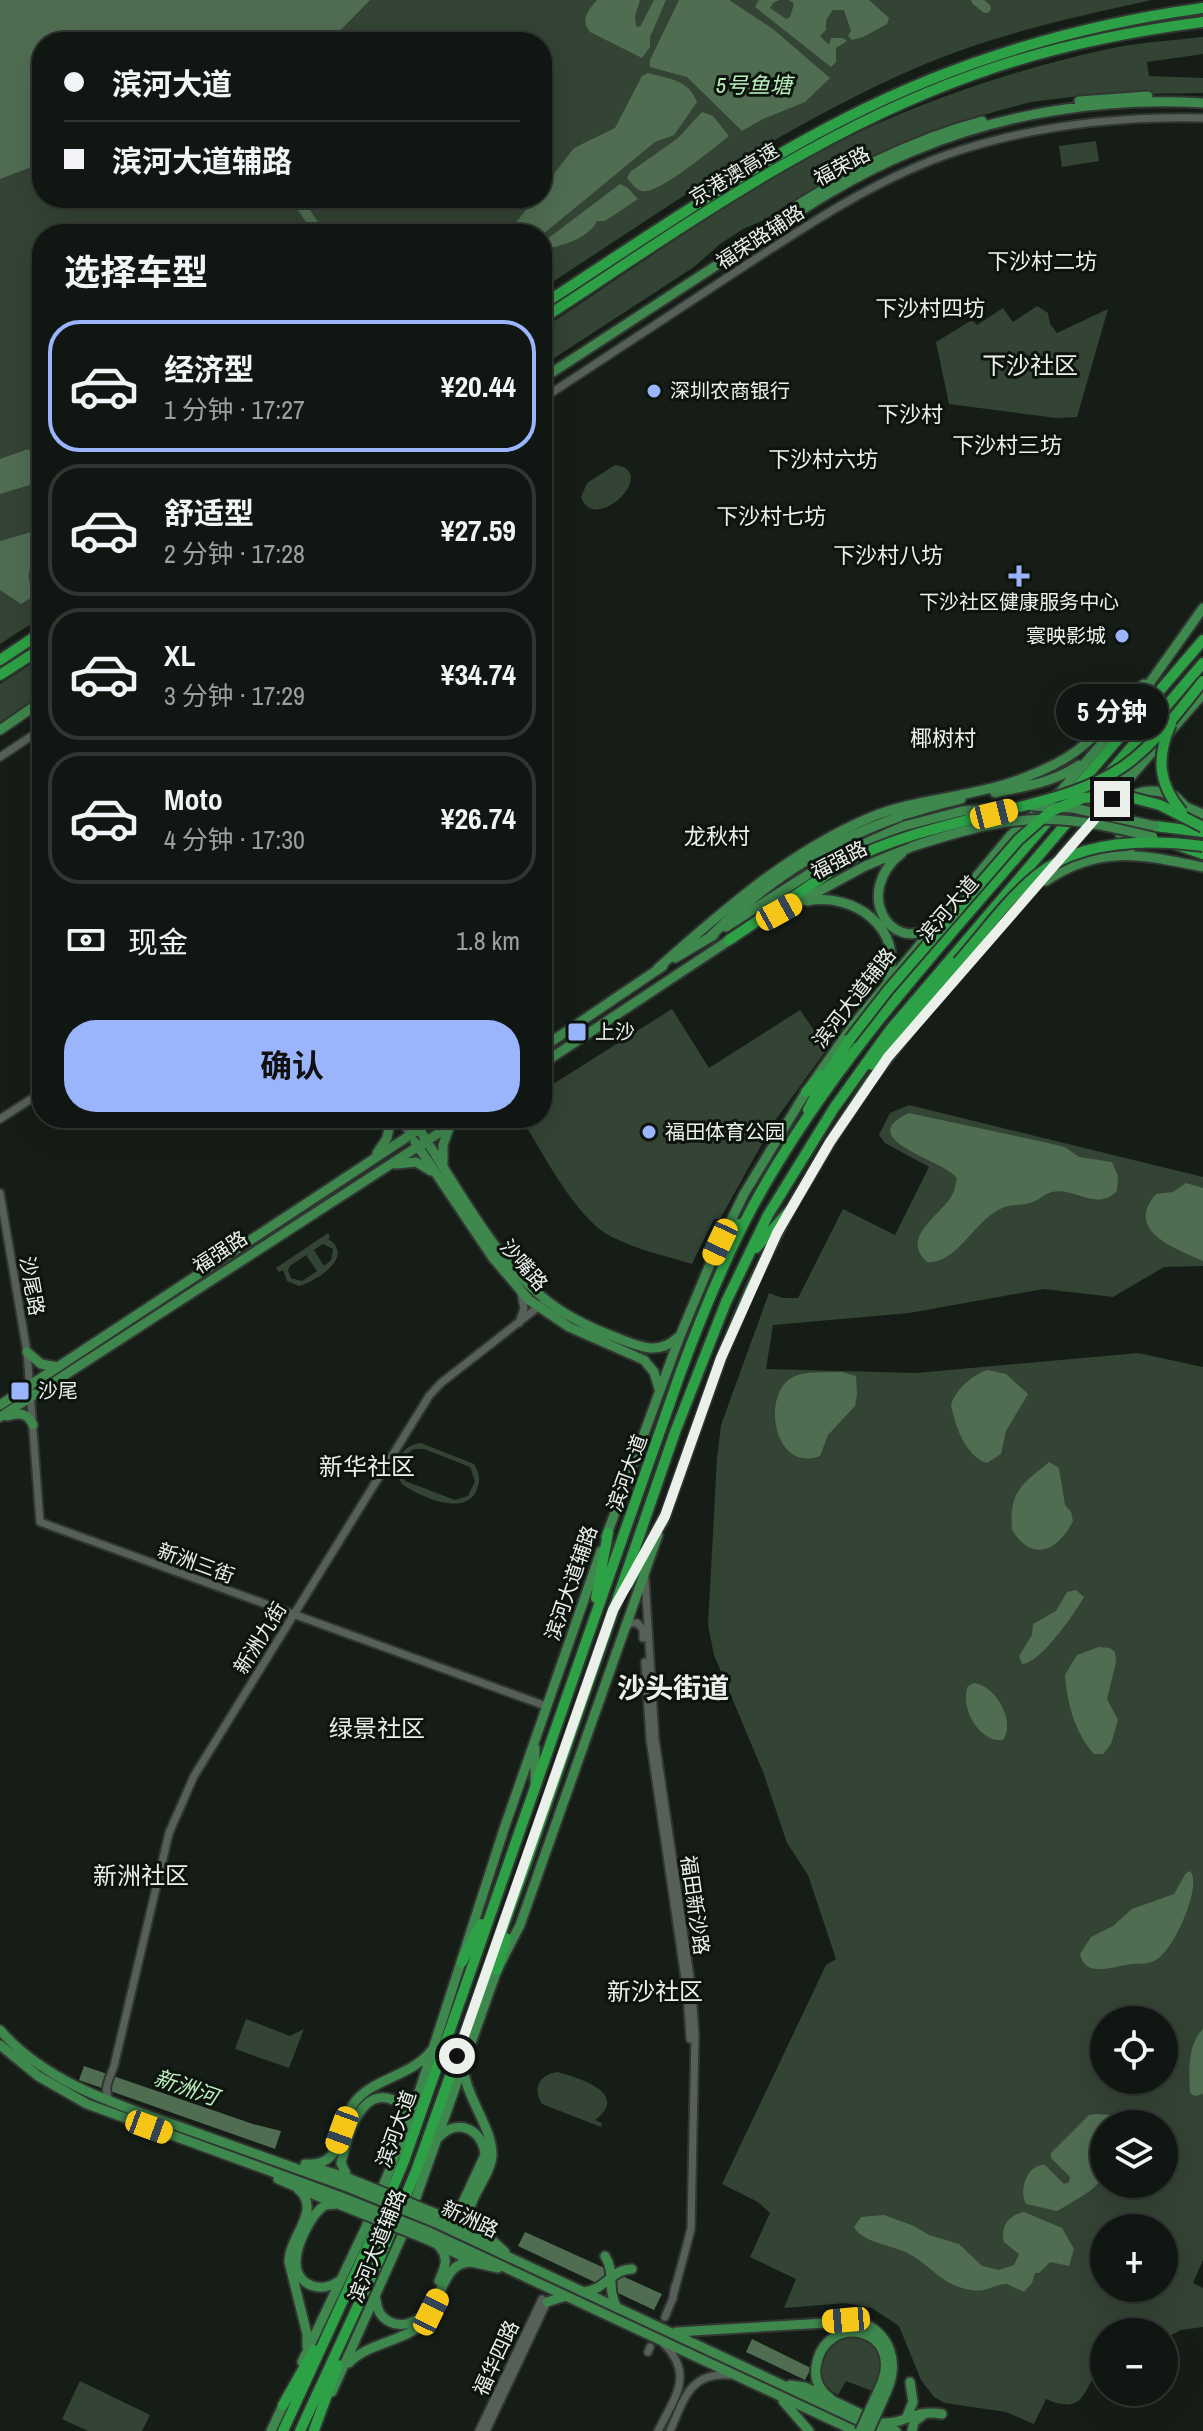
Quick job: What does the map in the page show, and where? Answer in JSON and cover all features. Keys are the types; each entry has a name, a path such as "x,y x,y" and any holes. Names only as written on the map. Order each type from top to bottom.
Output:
{"highway":[{"path":"955,76 1077,33 1203,6"},
{"path":"973,69 1162,28 1203,24"},
{"name":"京港澳高速","path":"552,299 782,152 848,117 955,76"},
{"name":"京港澳高速","path":"552,312 784,163 955,76"},
{"path":"0,660 32,639"},
{"name":"滨河大道","path":"283,2431 346,2280 404,2161 698,1325 753,1207 839,1073 905,988 1203,640"},
{"path":"0,675 32,654"},
{"name":"滨河大道","path":"300,2431 416,2171 704,1352 768,1215 834,1108 890,1030 1203,663"},
{"path":"1187,825 1169,796 1160,768 1163,744 1176,719 1203,681"},
{"path":"729,940 842,864 893,840 1050,799 1094,784 1136,757 1176,719"},
{"path":"791,1144 834,1062 888,990 1018,840 1051,811 1083,798 1122,795 1149,801 1187,825 1203,829"},
{"path":"1154,831 1187,825"},
{"path":"1154,831 1203,856"},
{"path":"834,1108 1035,876 1062,859 1091,849 1128,843 1203,846"},
{"path":"806,1092 834,1062"},
{"path":"713,1257 753,1207"},
{"path":"747,1258 789,1211"},
{"path":"613,1610 665,1516"},
{"path":"590,1630 608,1533"},
{"path":"497,1970 528,1858"},
{"path":"462,1962 499,1886"},
{"path":"283,2405 346,2280"},
{"path":"313,2431 360,2301"}],"main road":[{"name":"福荣路","path":"552,365 823,188 910,144 1000,116 1067,103 1144,96 1203,100"},
{"name":"福荣路","path":"552,373 824,196 911,151 979,128 1037,114 1118,103 1203,100"},
{"name":"滨河大道辅路","path":"271,2431 299,2368 346,2280 409,2123 546,1706 659,1389 713,1257 744,1194 836,1047 1011,835 1060,792 1129,712 1203,608"},
{"name":"滨河大道辅路","path":"1129,712 1186,660"},
{"path":"657,969 749,891 848,828 900,807 1015,781 1077,751 1160,667"},
{"name":"滨河大道辅路","path":"313,2431 403,2235 497,1970 520,1925 738,1317 789,1211 854,1104 917,1021 1152,752 1176,719 1203,694"},
{"path":"0,730 32,708"},
{"path":"1105,740 1116,713"},
{"path":"0,737 32,716"},
{"path":"1175,797 1168,780 1166,760 1176,719"},
{"path":"1082,805 1152,752"},
{"path":"709,938 756,894 814,855 865,828 940,804 1042,783 1063,775 1088,759"},
{"path":"1157,858 1138,852 1125,842 1118,831 1118,816 1124,801 1135,793 1156,791 1175,797 1186,807 1203,814"},
{"name":"福强路","path":"552,1041 657,969 840,854 904,826 962,811 1036,806 1089,811 1154,831"},
{"name":"福强路","path":"552,1057 729,940 865,866 911,847 985,826 1032,820 1073,821 1154,831"},
{"path":"911,847 894,859 882,874 878,883 878,904 888,922 910,934 925,931 940,920"},
{"path":"1031,892 1071,866 1100,856 1132,855 1203,867"},
{"path":"796,903 824,898 834,900 856,907 876,921 891,952 889,975 884,988"},
{"path":"854,1104 880,1055"},
{"path":"370,1162 387,1138 389,1128"},
{"name":"福强路","path":"0,1418 96,1348 421,1128"},
{"name":"福强路","path":"0,1405 446,1128"},
{"path":"444,1167 442,1153 445,1137 452,1128"},
{"name":"沙嘴路","path":"415,1132 438,1177 517,1288 575,1330 644,1360 654,1372 659,1389"},
{"name":"沙嘴路","path":"422,1143 444,1167 505,1257 542,1304 641,1347 662,1348 680,1336"},
{"path":"378,1171 403,1162 416,1162 438,1177"},
{"path":"27,1352 41,1364 58,1367"},
{"path":"0,1418 24,1414 33,1425"},
{"path":"535,1739 535,1786"},
{"name":"新洲路","path":"0,2030 6,2046 57,2088 104,2111 254,2165 509,2269 740,2377 880,2427"},
{"path":"275,2161 320,2165 330,2160 349,2110 359,2097 419,2063 435,2045"},
{"name":"新洲路","path":"6,2046 89,2093 275,2161 347,2182"},
{"path":"465,2063 467,2086 492,2151 489,2166 468,2213 475,2232"},
{"path":"347,2182 341,2163 364,2105 376,2097 392,2098 405,2107 409,2123"},
{"path":"82,2113 104,2111"},
{"path":"436,2218 460,2209 485,2155 478,2135 466,2127 448,2129 438,2140"},
{"path":"305,2164 491,2239 514,2259"},
{"path":"254,2165 298,2189 306,2196 309,2206 289,2256 307,2334 307,2346 299,2368"},
{"path":"298,2189 340,2201"},
{"path":"340,2201 325,2205 315,2214 298,2250 296,2264 301,2278 312,2286 327,2288 346,2280"},
{"name":"新洲路","path":"436,2218 514,2259 662,2329 858,2431"},
{"path":"376,2299 378,2313 387,2321 406,2325 419,2319 445,2268 446,2255 427,2236"},
{"path":"438,2245 476,2263"},
{"path":"605,2256 614,2269"},
{"path":"342,2372 359,2354 421,2325 453,2269 463,2262 509,2269"},
{"path":"614,2269 632,2269"},
{"path":"606,2288 614,2269"},
{"path":"536,2282 544,2301 566,2296"},
{"path":"583,2292 606,2288"},
{"path":"606,2288 617,2308"},
{"path":"662,2329 688,2333 859,2321 878,2331 890,2349 893,2373 858,2431"},
{"path":"831,2399 815,2377 817,2363 827,2343 846,2332 863,2333 874,2339 883,2349 887,2367 883,2391 869,2431"},
{"path":"905,2418 913,2402 910,2382"},
{"path":"777,2388 805,2387 880,2427 896,2431"},
{"path":"777,2388 809,2431"},
{"path":"912,2431 917,2418 929,2412"},
{"path":"880,2427 918,2413 942,2414"}],"street":[{"name":"福荣路辅路","path":"552,393 836,208 913,168 965,149 1042,129 1135,118 1203,118"},
{"path":"0,757 32,736"},
{"path":"0,1119 32,1098"},
{"name":"沙嘴路","path":"411,1128 415,1132"},
{"name":"沙嘴路","path":"414,1128 415,1132"},
{"name":"沙尾路","path":"0,1193 30,1385"},
{"path":"516,1327 524,1308 523,1297 517,1288"},
{"name":"新洲九街","path":"104,2086 113,2063 171,1824 194,1776 429,1396 441,1383 542,1304"},
{"name":"新洲三街","path":"30,1385 40,1522 546,1706"},
{"name":"福田新沙路","path":"645,1572 655,1739 691,1983 695,2036 691,2229 682,2270 665,2317"},
{"name":"福田新沙路","path":"626,1627 633,1623 643,1629 650,1739 689,2013 688,2213 675,2289"},
{"path":"89,2093 104,2086 112,2102"},
{"name":"福华四路","path":"479,2431 544,2301"},
{"name":"福华四路","path":"486,2431 544,2301"},
{"path":"658,2431 681,2377 679,2364 659,2340"},
{"path":"670,2431 686,2397 702,2378 719,2374 740,2377"}],"shaded area":[{"path":"0,0 1152,0 1063,20 975,45 868,90 726,170 552,282 552,224 32,224 32,623 0,644"},
{"path":"1203,37 1203,54 1147,62 1149,76 1203,78 1203,93 1087,95 1031,102 968,119 911,140 824,182 764,220 743,229 694,267 552,359 552,322 753,190 825,149 893,117 968,88 1082,55 1150,42"},
{"path":"1096,141 1099,161 1062,167 1059,146"},
{"path":"1037,306 1048,313 1050,324 1057,333 1108,309 1077,417 1056,418 949,404 936,342 972,320 977,325 1003,308 1013,322"},
{"path":"615,465 627,470 631,478 628,488 610,506 598,509 588,507 581,497 587,483"},
{"path":"32,663 32,701 0,723 0,684"},
{"name":"福田体育公园","path":"672,1009 709,1068 800,1010 827,1049 774,1122 720,1219 714,1219 692,1264 610,1236 597,1227 572,1200 527,1128 552,1128 552,1085"},
{"path":"909,1105 1203,1177 1203,1266 1164,1267 1113,1297 1044,1289 909,1313 773,1325 766,1369 916,1373 1138,1353 1203,1367 1203,2260 1193,2283 1203,2288 1203,2327 1178,2332 1178,2318 1090,2318 1090,2384 1083,2396 1071,2404 1046,2399 1034,2424 1006,2412 945,2403 934,2397 921,2380 899,2326 872,2308 846,2303 784,2308 796,2279 750,2257 770,2213 758,2202 722,2184 826,1965 836,1959 808,1875 787,1843 763,1772 714,1655 708,1625 721,1425 769,1293 782,1298 798,1298 843,1209 895,1235 929,1167 885,1143 879,1135 890,1113"},
{"path":"328,1233 328,1239 336,1246 336,1260 315,1279 299,1286 287,1281 283,1270 279,1272 276,1268","holes":["323,1244 333,1249 331,1260 324,1266 314,1250","306,1255 317,1271 302,1281 291,1278 288,1270"]},
{"path":"421,1443 474,1464 479,1482 472,1498 454,1504 442,1502 402,1484 398,1464 403,1452","holes":["414,1449 424,1449 470,1467 475,1481 468,1496 455,1500 405,1481 402,1472 404,1459"]},
{"path":"246,2019 290,2036 304,2029 289,2068 235,2049"},
{"path":"558,2072 598,2088 604,2095 607,2102 605,2110 595,2120 602,2123 601,2127 542,2104 538,2093 539,2083 551,2073"},
{"path":"854,2336 873,2345 884,2362 875,2392 846,2381 838,2395 822,2379 822,2360 833,2344"},
{"path":"80,2381 150,2415 142,2431 88,2431 62,2419"}],"water":[{"path":"0,0 370,0 339,32 32,32 32,167 0,179"},
{"path":"597,0 640,0 635,16 636,26 640,27 654,0 666,0 650,37 650,47 642,58 590,32 585,19"},
{"name":"5号鱼塘","path":"679,0 729,0 773,29 830,78 805,102 742,131 687,77 650,67 650,60"},
{"path":"759,0 780,0 770,8 786,19 790,17 794,4 789,0 869,0 889,18 887,24 852,40 848,36 851,31 844,10 833,10 826,20 826,30 820,36 829,45 831,38 847,41 836,48 836,62 831,67 755,7"},
{"path":"648,73 670,79 683,84 693,94 697,102 674,135 655,142 552,227 552,224 515,224 527,208 552,208 552,176 574,148 615,128 642,76"},
{"path":"702,112 713,116 729,136 666,183 647,191 636,188 627,178 630,172 678,138"},
{"path":"620,184 638,199 605,221 597,221 589,232 563,245 552,247 552,235"},
{"path":"28,449 32,453 32,488 30,485 0,494 0,459"},
{"path":"32,532 29,578 32,597 21,604 0,590 0,541"},
{"path":"909,1113 1065,1147 1079,1157 1112,1162 1118,1176 1117,1191 1102,1199 1052,1192 1030,1203 1005,1207 985,1220 948,1256 927,1262 920,1253 920,1236 951,1197 957,1178 895,1140 890,1132 894,1123"},
{"path":"1186,1183 1203,1188 1203,1261 1168,1245 1150,1229 1146,1219 1148,1207 1156,1194 1173,1192"},
{"path":"988,1370 1006,1374 1028,1394 1006,1431 1001,1454 987,1463 967,1447 951,1405 965,1383"},
{"path":"842,1372 856,1376 855,1406 828,1435 820,1456 804,1458 792,1454 777,1430 777,1399 783,1386 804,1373"},
{"path":"1049,1462 1059,1468 1065,1505 1073,1521 1053,1546 1037,1550 1028,1547 1012,1530 1013,1506 1019,1490"},
{"path":"1076,1590 1084,1597 1065,1625 1038,1656 1022,1664 1019,1656 1032,1635 1033,1624 1056,1611 1067,1592"},
{"path":"1099,1647 1115,1652 1116,1662 1107,1699 1118,1720 1111,1744 1103,1754 1094,1754 1073,1717 1065,1675 1077,1655"},
{"path":"974,1683 990,1690 1002,1706 1007,1724 1003,1740 986,1736 973,1722 966,1694 968,1686"},
{"path":"1190,1871 1193,1888 1185,1916 1171,1943 1156,1960 1101,1969 1094,1969 1083,1962 1080,1954 1091,1937 1113,1926 1132,1909 1174,1894"},
{"path":"1203,2029 1203,2094 1195,2096 1190,2093 1190,2059 1194,2043"},
{"path":"84,2066 281,2131 275,2149 79,2080"},
{"path":"1089,2115 1090,2191 1057,2211 1026,2204 1024,2185 1034,2168 1045,2165 1064,2184 1069,2182 1070,2177 1051,2158 1051,2153"},
{"path":"1024,2212 1062,2228 1074,2249 1069,2266 1050,2262 1035,2273 1032,2283 1024,2292 1007,2284 981,2290 960,2287 943,2279 913,2256 869,2239 854,2227 861,2217 884,2215 929,2235 959,2244 982,2266 999,2270 1014,2265 1019,2254 1004,2242 1003,2236 1010,2219"},
{"path":"525,2232 662,2294 654,2310 518,2246"},
{"path":"752,2339 811,2368 805,2380 746,2352"}],"waterway":[{"path":"976,0 986,8"},
{"path":"303,208 313,224"}],"place":[{"name":"深圳农商银行","path":"654,391"},
{"name":"下沙社区健康服务中心","path":"1019,576"},
{"name":"寰映影城","path":"1122,636"},
{"name":"上沙","path":"577,1032"},
{"name":"福田体育公园","path":"649,1132"},
{"name":"沙尾","path":"20,1391"}],"district":[{"name":"下沙村二坊","path":"1042,261"},
{"name":"下沙村四坊","path":"930,308"},
{"name":"下沙社区","path":"1030,366"},
{"name":"下沙村","path":"910,414"},
{"name":"下沙村三坊","path":"1007,445"},
{"name":"下沙村六坊","path":"823,459"},
{"name":"下沙村七坊","path":"771,516"},
{"name":"下沙村八坊","path":"888,555"},
{"name":"椰树村","path":"943,738"},
{"name":"龙秋村","path":"717,836"},
{"name":"新华社区","path":"367,1467"},
{"name":"沙头街道","path":"673,1688"},
{"name":"绿景社区","path":"377,1729"},
{"name":"新洲社区","path":"141,1876"},
{"name":"新沙社区","path":"655,1992"}],"route":[{"path":"457,2056 613,1610 665,1516 721,1358 777,1233 830,1142 888,1057 1112,799"}],"water label":[{"name":"新洲河","path":"186,2087"}]}
